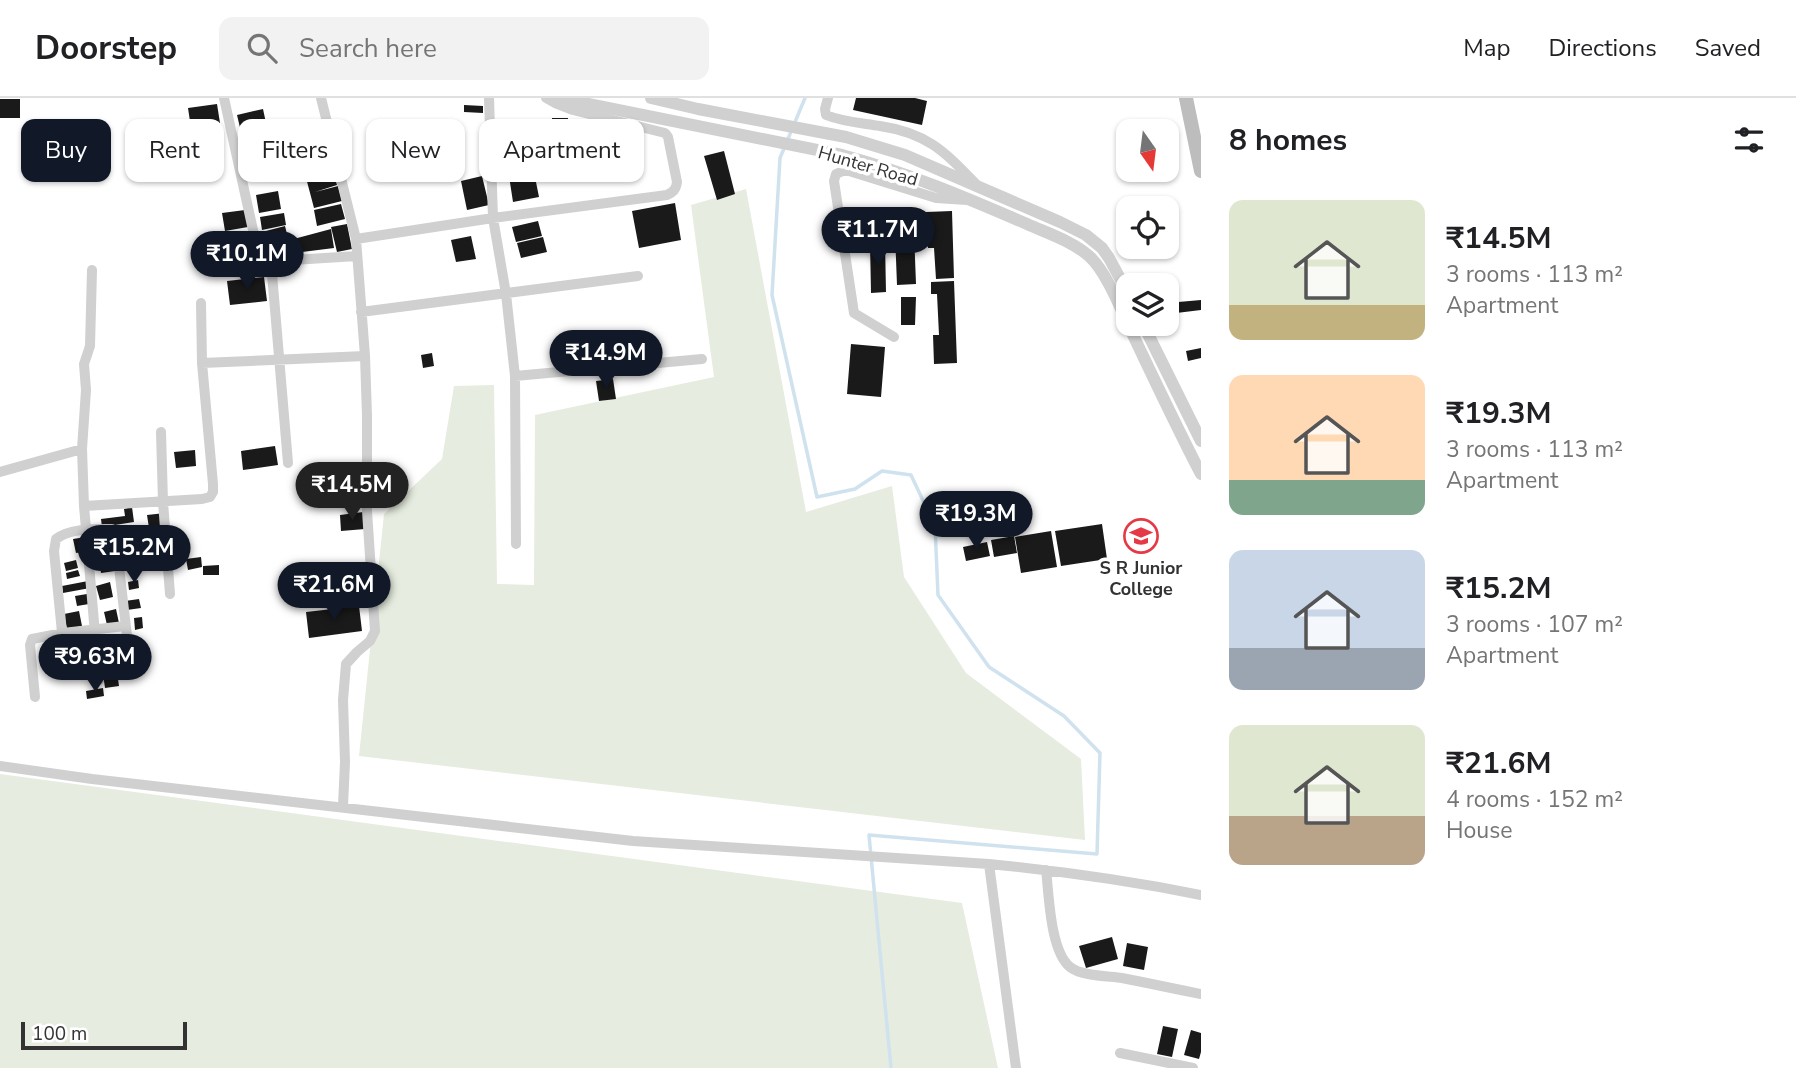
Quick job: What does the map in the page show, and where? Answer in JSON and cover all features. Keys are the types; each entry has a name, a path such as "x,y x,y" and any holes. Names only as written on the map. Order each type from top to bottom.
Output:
{"main road":[{"path":"1186,98 1201,170"}],"street":[{"path":"224,98 260,261 357,256"},
{"path":"321,98 356,239 365,356 367,511 375,631 370,641 346,664 343,700 343,806"},
{"path":"489,98 493,218 506,293 515,376 516,544"},
{"path":"356,239 667,195 674,191 677,182 665,133 573,110 547,98"},
{"name":"Hunter Road","path":"559,98 875,164 970,200 1063,240 1088,255 1097,265 1201,474"},
{"name":"Hunter Road","path":"651,98 846,137 905,155 1086,235 1102,248 1117,273"},
{"path":"828,98 826,116 907,131 921,137 948,156 978,186"},
{"path":"894,337 854,313 834,181 836,174 849,171 936,198 970,200"},
{"path":"271,262 288,463"},
{"path":"92,270 90,346 84,363 86,390 82,449 84,506 99,680"},
{"path":"361,312 638,276"},
{"path":"84,506 202,499 210,497 213,492 202,363 201,303"},
{"path":"1149,336 1201,441"},
{"path":"202,363 365,356"},
{"path":"515,376 702,359"},
{"path":"161,432 170,594"},
{"path":"0,472 82,449"},
{"path":"65,663 54,551 56,539 62,535 86,530 110,528 114,531 131,670"},
{"path":"35,697 30,645 32,639 125,626"},
{"path":"0,766 633,841 1046,870 1201,895"},
{"path":"989,864 1016,1068"},
{"path":"1046,870 1052,929 1064,960 1071,968 1201,994"},
{"path":"1119,1053 1193,1068"}],"shaded area":[{"path":"746,189 806,512 892,486 904,577 966,673 1081,759 1085,840 359,756 384,514 442,459 454,386 494,385 497,584 534,585 535,415 714,377 691,205"},
{"path":"0,774 962,903 998,1068 0,1068"}],"building":[{"path":"856,98 915,98 927,101 922,125 853,110"},
{"path":"0,99 20,99 20,118 0,118"},
{"path":"217,104 219,119 190,119 188,108"},
{"path":"464,105 483,106 483,113 464,112"},
{"path":"263,109 265,119 238,119 237,115"},
{"path":"724,151 735,194 717,200 704,156"},
{"path":"479,177 479,182 483,182 489,205 467,210 461,182"},
{"path":"307,182 336,182 337,185 315,192 338,186 342,201 314,208"},
{"path":"510,182 536,182 539,197 513,202"},
{"path":"278,191 281,209 259,213 256,195"},
{"path":"675,203 681,240 639,248 632,211"},
{"path":"341,204 345,219 317,226 314,210"},
{"path":"245,210 248,227 225,231 222,213"},
{"path":"952,211 954,278 936,279 934,248 928,248 926,212"},
{"path":"284,213 286,225 262,230 260,217"},
{"path":"538,221 542,236 516,242 512,227"},
{"path":"347,224 352,249 337,252 331,227"},
{"path":"285,226 288,238 265,243 262,232"},
{"path":"331,229 334,248 294,253 290,240"},
{"path":"914,232 916,284 897,285 895,233"},
{"path":"250,234 254,259 218,265 214,240"},
{"path":"471,236 476,259 456,262 451,240"},
{"path":"543,237 547,252 521,258 517,243"},
{"path":"870,242 885,242 886,292 871,293"},
{"path":"264,277 267,301 230,305 227,281"},
{"path":"954,281 957,363 934,364 933,335 939,335 937,294 931,294 931,282"},
{"path":"901,297 916,297 915,325 901,325"},
{"path":"1201,300 1201,310 1179,313 1179,302"},
{"path":"851,344 885,347 881,397 847,394"},
{"path":"1201,348 1201,358 1188,361 1186,351"},
{"path":"432,353 434,366 423,368 421,355"},
{"path":"613,379 616,399 599,401 596,381"},
{"path":"275,446 278,465 243,470 241,451"},
{"path":"195,450 196,466 176,468 174,452"},
{"path":"132,507 134,522 102,527 101,519 125,516 124,509"},
{"path":"363,512 365,529 341,531 340,515"},
{"path":"165,513 166,526 149,528 147,515"},
{"path":"1102,524 1107,559 1061,566 1055,531"},
{"path":"1051,531 1057,567 1021,573 1015,537"},
{"path":"1014,536 1017,553 994,557 991,540"},
{"path":"86,537 88,551 76,553 73,539"},
{"path":"987,542 990,556 966,561 963,547"},
{"path":"201,557 202,567 188,570 186,559"},
{"path":"76,560 78,568 66,571 64,563"},
{"path":"121,563 122,570 101,573 100,566"},
{"path":"219,565 219,575 203,575 203,566"},
{"path":"78,570 80,576 67,579 66,573"},
{"path":"138,580 139,588 129,590 128,582"},
{"path":"88,581 90,588 63,593 62,586"},
{"path":"110,582 113,597 100,600 96,586"},
{"path":"87,594 89,604 77,606 75,596"},
{"path":"139,599 141,608 127,610 125,601"},
{"path":"359,606 362,631 309,638 306,612"},
{"path":"116,609 119,623 107,625 104,612"},
{"path":"79,611 82,626 67,629 64,614"},
{"path":"142,617 143,628 135,630 134,618"},
{"path":"88,634 89,642 69,646 67,638"},
{"path":"123,639 124,647 111,649 110,642"},
{"path":"83,661 84,668 72,671 70,664"},
{"path":"117,672 119,686 105,688 103,674"},
{"path":"103,688 104,696 87,699 86,691"},
{"path":"1112,937 1118,959 1086,968 1079,946"},
{"path":"1127,943 1148,947 1144,970 1123,966"},
{"path":"1163,1026 1178,1029 1172,1057 1157,1054"},
{"path":"1191,1030 1201,1033 1199,1059 1184,1055"}],"waterway":[{"path":"805,98 780,158 772,295 817,497 855,489 882,471 911,475 935,526 938,595 989,667 1064,716 1100,753 1097,854 869,835 891,1068"}],"place":[{"name":"S R Junior College","path":"1141,536"}]}
